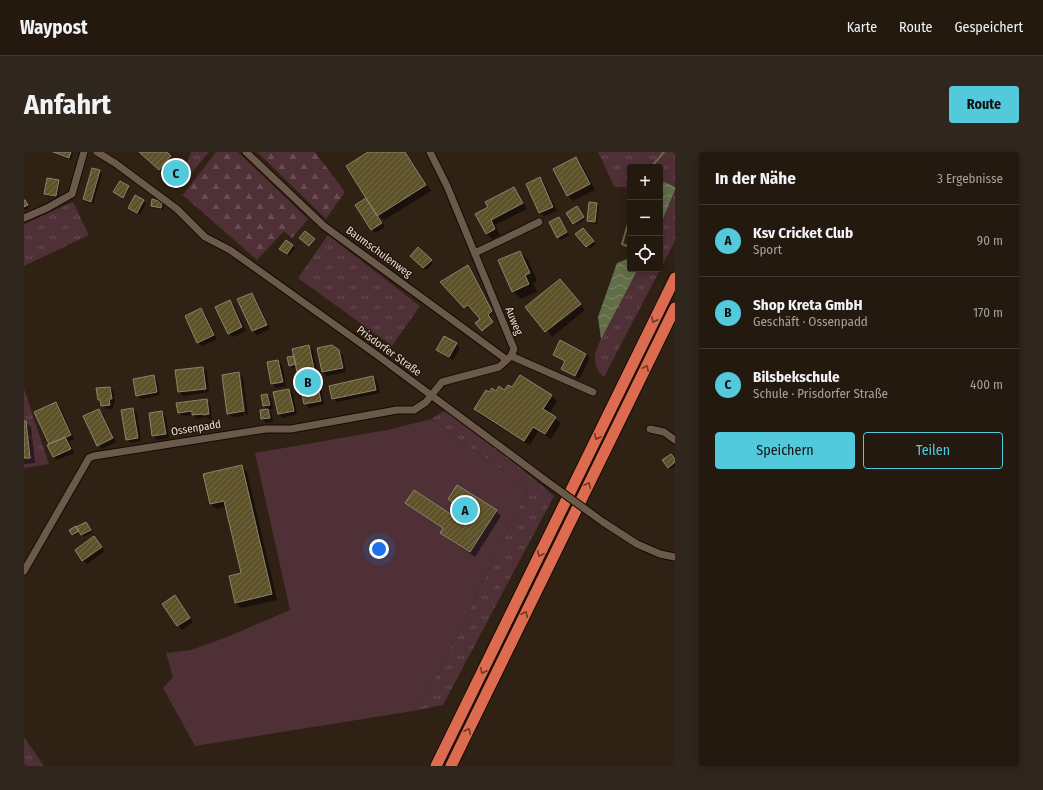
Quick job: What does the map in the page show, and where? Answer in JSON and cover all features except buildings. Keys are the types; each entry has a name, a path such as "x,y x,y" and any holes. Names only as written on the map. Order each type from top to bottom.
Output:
{"highway":[{"path":"436,766 675,278"},
{"path":"451,766 675,308"}],"street":[{"path":"24,218 47,208 72,194 84,152"},
{"name":"Prisdorfer Straße","path":"97,152 177,209 205,237 230,250 603,522 637,544 660,554 675,557"},
{"name":"Baumschulenweg","path":"246,152 324,226 509,358 592,392"},
{"name":"Auweg","path":"430,152 447,186 514,349 509,358"},
{"path":"475,253 539,222"},
{"path":"430,395 442,382 499,367 509,358"},
{"name":"Ossenpadd","path":"24,570 89,458 101,454 266,429 291,429 397,410 414,410 426,402 430,395"},
{"path":"650,429 664,432 675,440"}],"green space":[{"path":"191,152 209,152 185,181 178,174 187,163"},
{"path":"216,152 238,152 308,219 292,238 284,231 257,260 183,195"},
{"path":"257,152 315,152 345,192 326,219"},
{"path":"598,152 675,152 675,187 666,182 663,183 663,164 627,164 627,188 614,186"},
{"path":"675,190 675,241 663,264 663,236 663,219"},
{"path":"73,202 89,235 24,266 24,224"},
{"path":"328,235 420,306 392,346 298,278"},
{"path":"636,272 659,272 604,377 596,366 595,358 600,340"},
{"path":"24,389 49,464 24,468"},
{"path":"449,408 554,496 443,705 413,711 439,672 528,489 431,419"},
{"path":"431,419 528,489 439,672 413,711 195,746 163,688 173,677 166,653 191,650 227,637 290,610 255,453 387,430"},
{"path":"24,737 44,766 24,766"}],"water":[{"path":"665,182 675,187 675,190 663,219 663,200 663,183"},
{"path":"627,259 627,272 636,272 601,339 598,317 617,263"}],"waterway":[{"path":"654,164 664,152"},
{"path":"627,227 622,244 627,246"}],"place":[{"name":"Bilsbekschule","path":"176,173"},
{"name":"Shop Kreta GmbH","path":"308,382"},
{"name":"Ksv Cricket Club","path":"465,510"}]}
